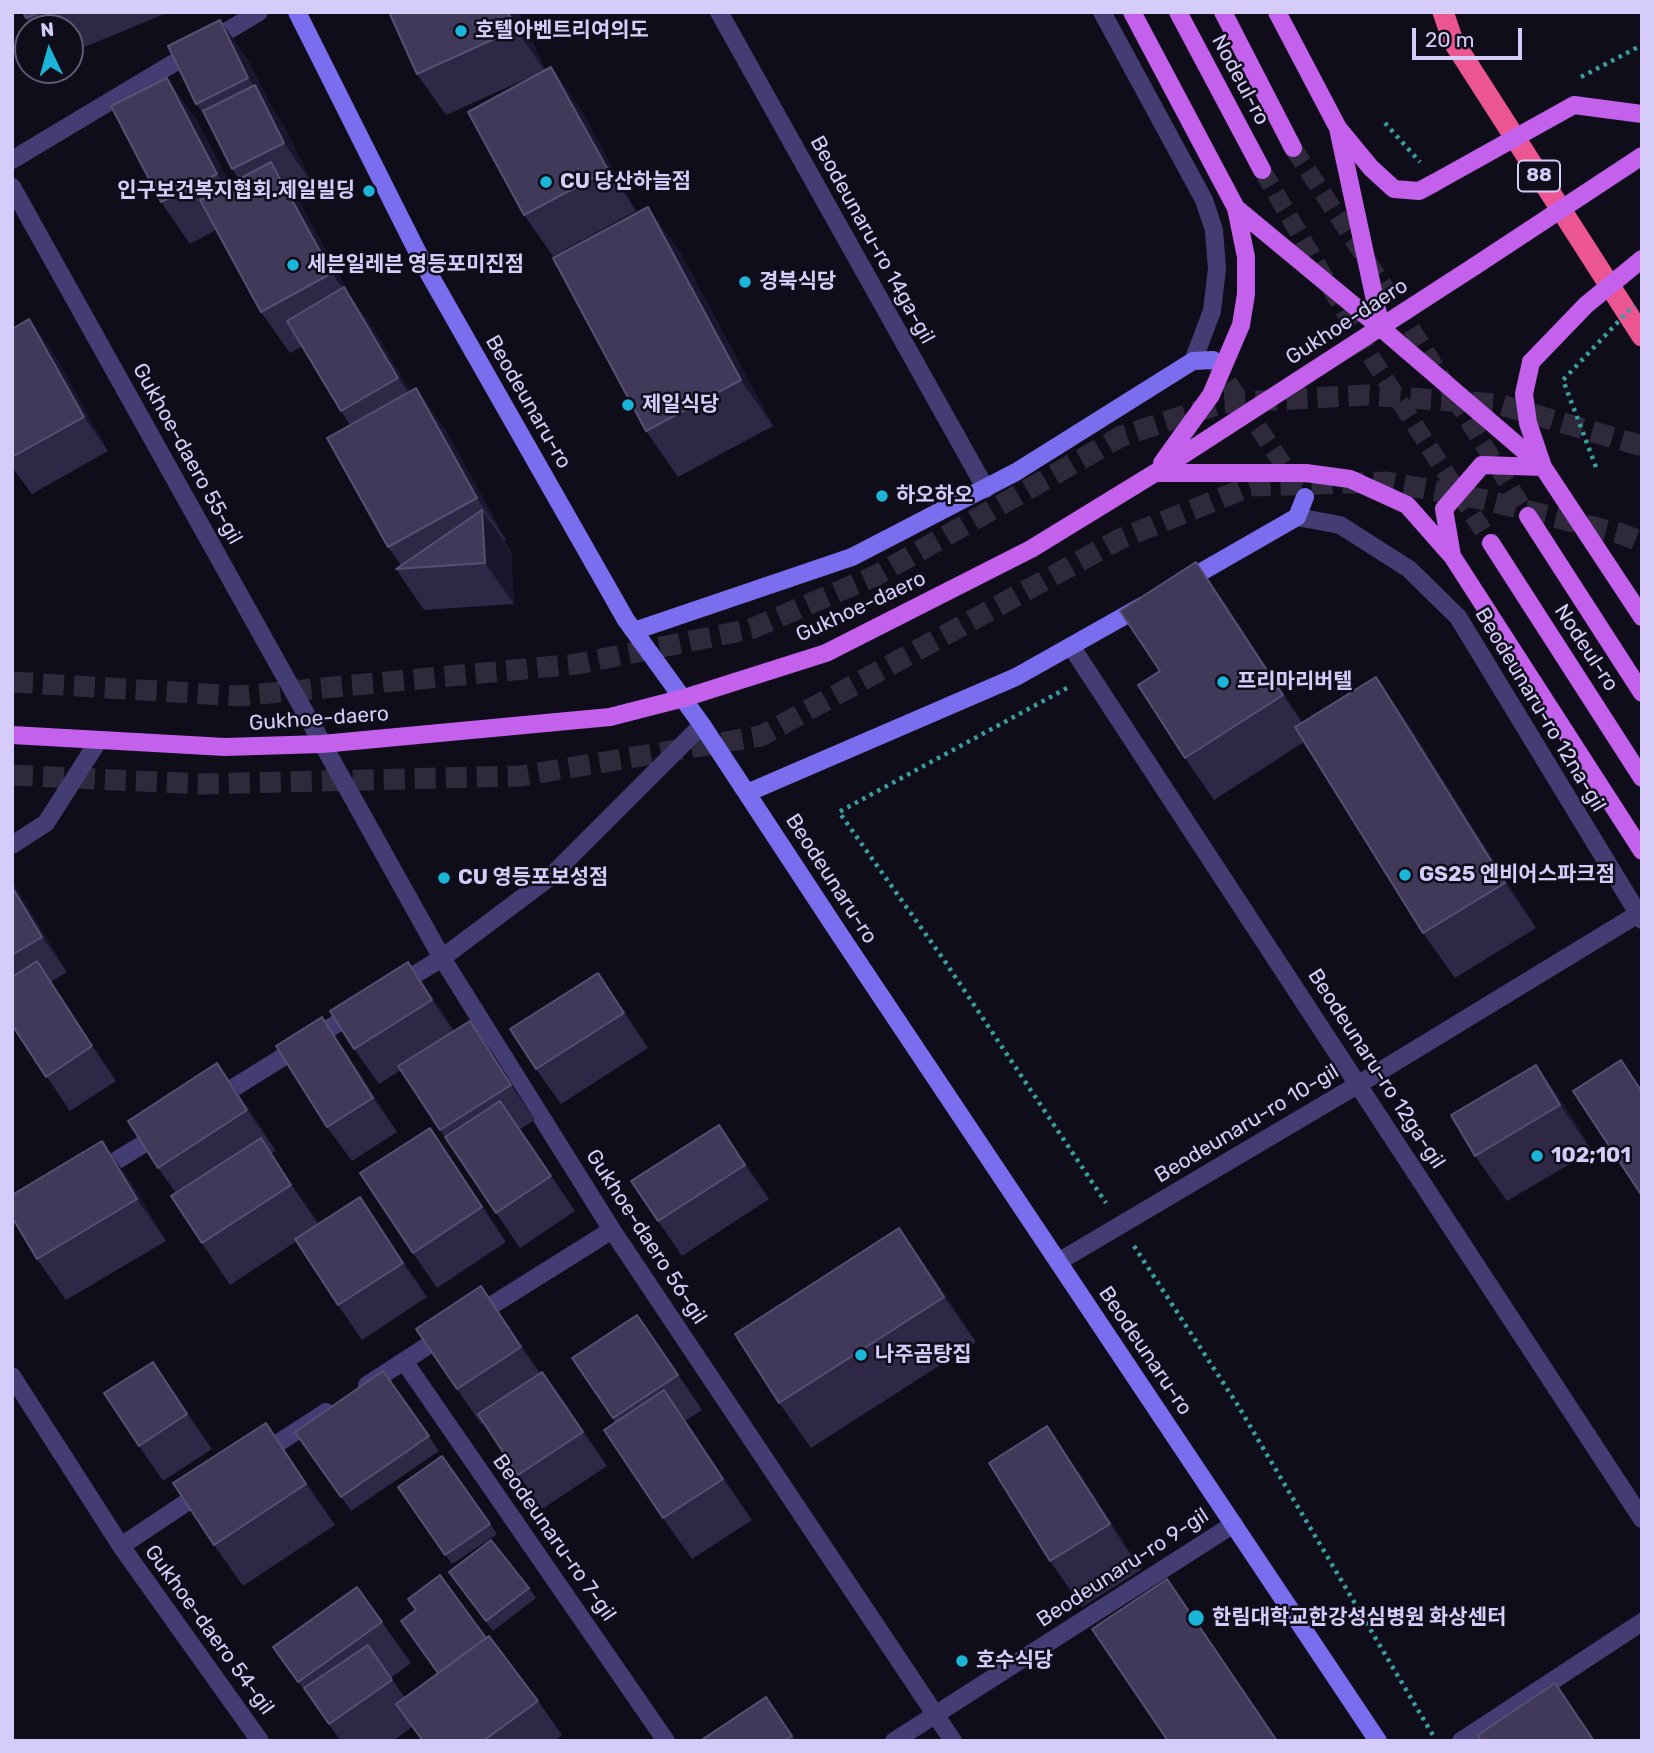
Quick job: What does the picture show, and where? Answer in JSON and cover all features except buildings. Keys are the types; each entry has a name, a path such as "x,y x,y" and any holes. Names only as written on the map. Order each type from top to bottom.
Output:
{"highway":[{"path":"1437,12 1452,41"},
{"name":"88","path":"1443,12 1452,41 1642,337"}],"main road":[{"name":"Beodeunaru-ro","path":"297,12 424,265 619,610 684,698 1378,1741"},
{"path":"1132,12 1236,208 1246,257 1246,295 1241,325 1211,395 1154,472"},
{"name":"Nodeul-ro","path":"1178,12 1262,170"},
{"name":"Nodeul-ro","path":"1223,12 1293,148"},
{"path":"1277,12 1338,128 1371,169 1394,189 1419,191 1574,105 1642,114"},
{"path":"1338,128 1381,328"},
{"name":"Gukhoe-daero","path":"12,734 225,747 323,744 610,717 684,698 826,653 1031,549 1381,328 1642,156"},
{"path":"1236,208 1544,467"},
{"path":"1642,259 1586,305 1531,362 1524,394 1528,423 1544,467 1642,617"},
{"path":"634,631 852,557 986,489 1194,361 1213,360"},
{"path":"1452,556 1444,509 1482,465 1544,467"},
{"path":"1154,472 1306,473 1350,479 1407,505 1452,556 1642,851"},
{"path":"747,793 1016,677 1297,517 1305,497"},
{"name":"Nodeul-ro","path":"1528,516 1642,693"},
{"name":"Nodeul-ro","path":"1491,543 1642,778"}],"street":[{"path":"12,160 259,12"},
{"name":"Beodeunaru-ro 14ga-gil","path":"719,12 986,489"},
{"path":"1102,12 1204,200 1214,230 1217,269 1212,312 1194,361"},
{"name":"Gukhoe-daero 55-gil","path":"12,187 323,744"},
{"name":"Beodeunaru-ro 12na-gil","path":"1297,517 1340,525 1409,569 1458,617 1640,917"},
{"name":"Beodeunaru-ro 12ga-gil","path":"1071,646 1642,1519"},
{"path":"198,1110 442,958 550,877 702,725"},
{"path":"12,845 46,823 99,740"},
{"name":"Gukhoe-daero 56-gil","path":"323,744 442,958 612,1230 953,1741"},
{"name":"Beodeunaru-ro 10-gil","path":"1058,1262 1640,917"},
{"path":"82,1183 175,1125"},
{"path":"252,1460 612,1230"},
{"name":"Beodeunaru-ro 7-gil","path":"404,1361 666,1741"},
{"name":"Gukhoe-daero 54-gil","path":"12,1376 121,1546 260,1741"},
{"name":"Gukhoe-daero 54-gil","path":"121,1546 216,1483"},
{"name":"Beodeunaru-ro 9-gil","path":"894,1741 1234,1524"},
{"path":"1461,1741 1642,1622"}],"path":[{"path":"1596,467 1563,380 1642,296"},
{"path":"1090,675 839,812 944,960 1237,1404 1436,1741"}],"tunnel":[{"path":"1293,148 1399,309 1528,516"},
{"path":"1262,170 1371,357 1491,543"},
{"path":"1213,360 1305,497"},
{"path":"12,682 239,696 577,664 751,629 877,575 1122,436 1223,403 1365,395 1498,404 1642,446"},
{"path":"12,775 202,784 520,776 761,736 1120,539 1251,486 1387,482 1481,499 1622,534 1642,542"}],"place":[{"name":"호텔아벤트리여의도","path":"461,31"},
{"name":"CU 당산하늘점","path":"546,182"},
{"name":"인구보건복지협회.제일빌딩","path":"369,191"},
{"name":"세븐일레븐 영등포미진점","path":"293,265"},
{"name":"경북식당","path":"745,282"},
{"name":"제일식당","path":"628,405"},
{"name":"하오하오","path":"882,496"},
{"name":"프리마리버텔","path":"1223,682"},
{"name":"GS25 엔비어스파크점","path":"1405,875"},
{"name":"CU 영등포보성점","path":"444,878"},
{"name":"102;101","path":"1537,1156"},
{"name":"나주곰탕집","path":"861,1355"},
{"name":"한림대학교한강성심병원 화상센터","path":"1196,1618"},
{"name":"호수식당","path":"962,1661"}]}
